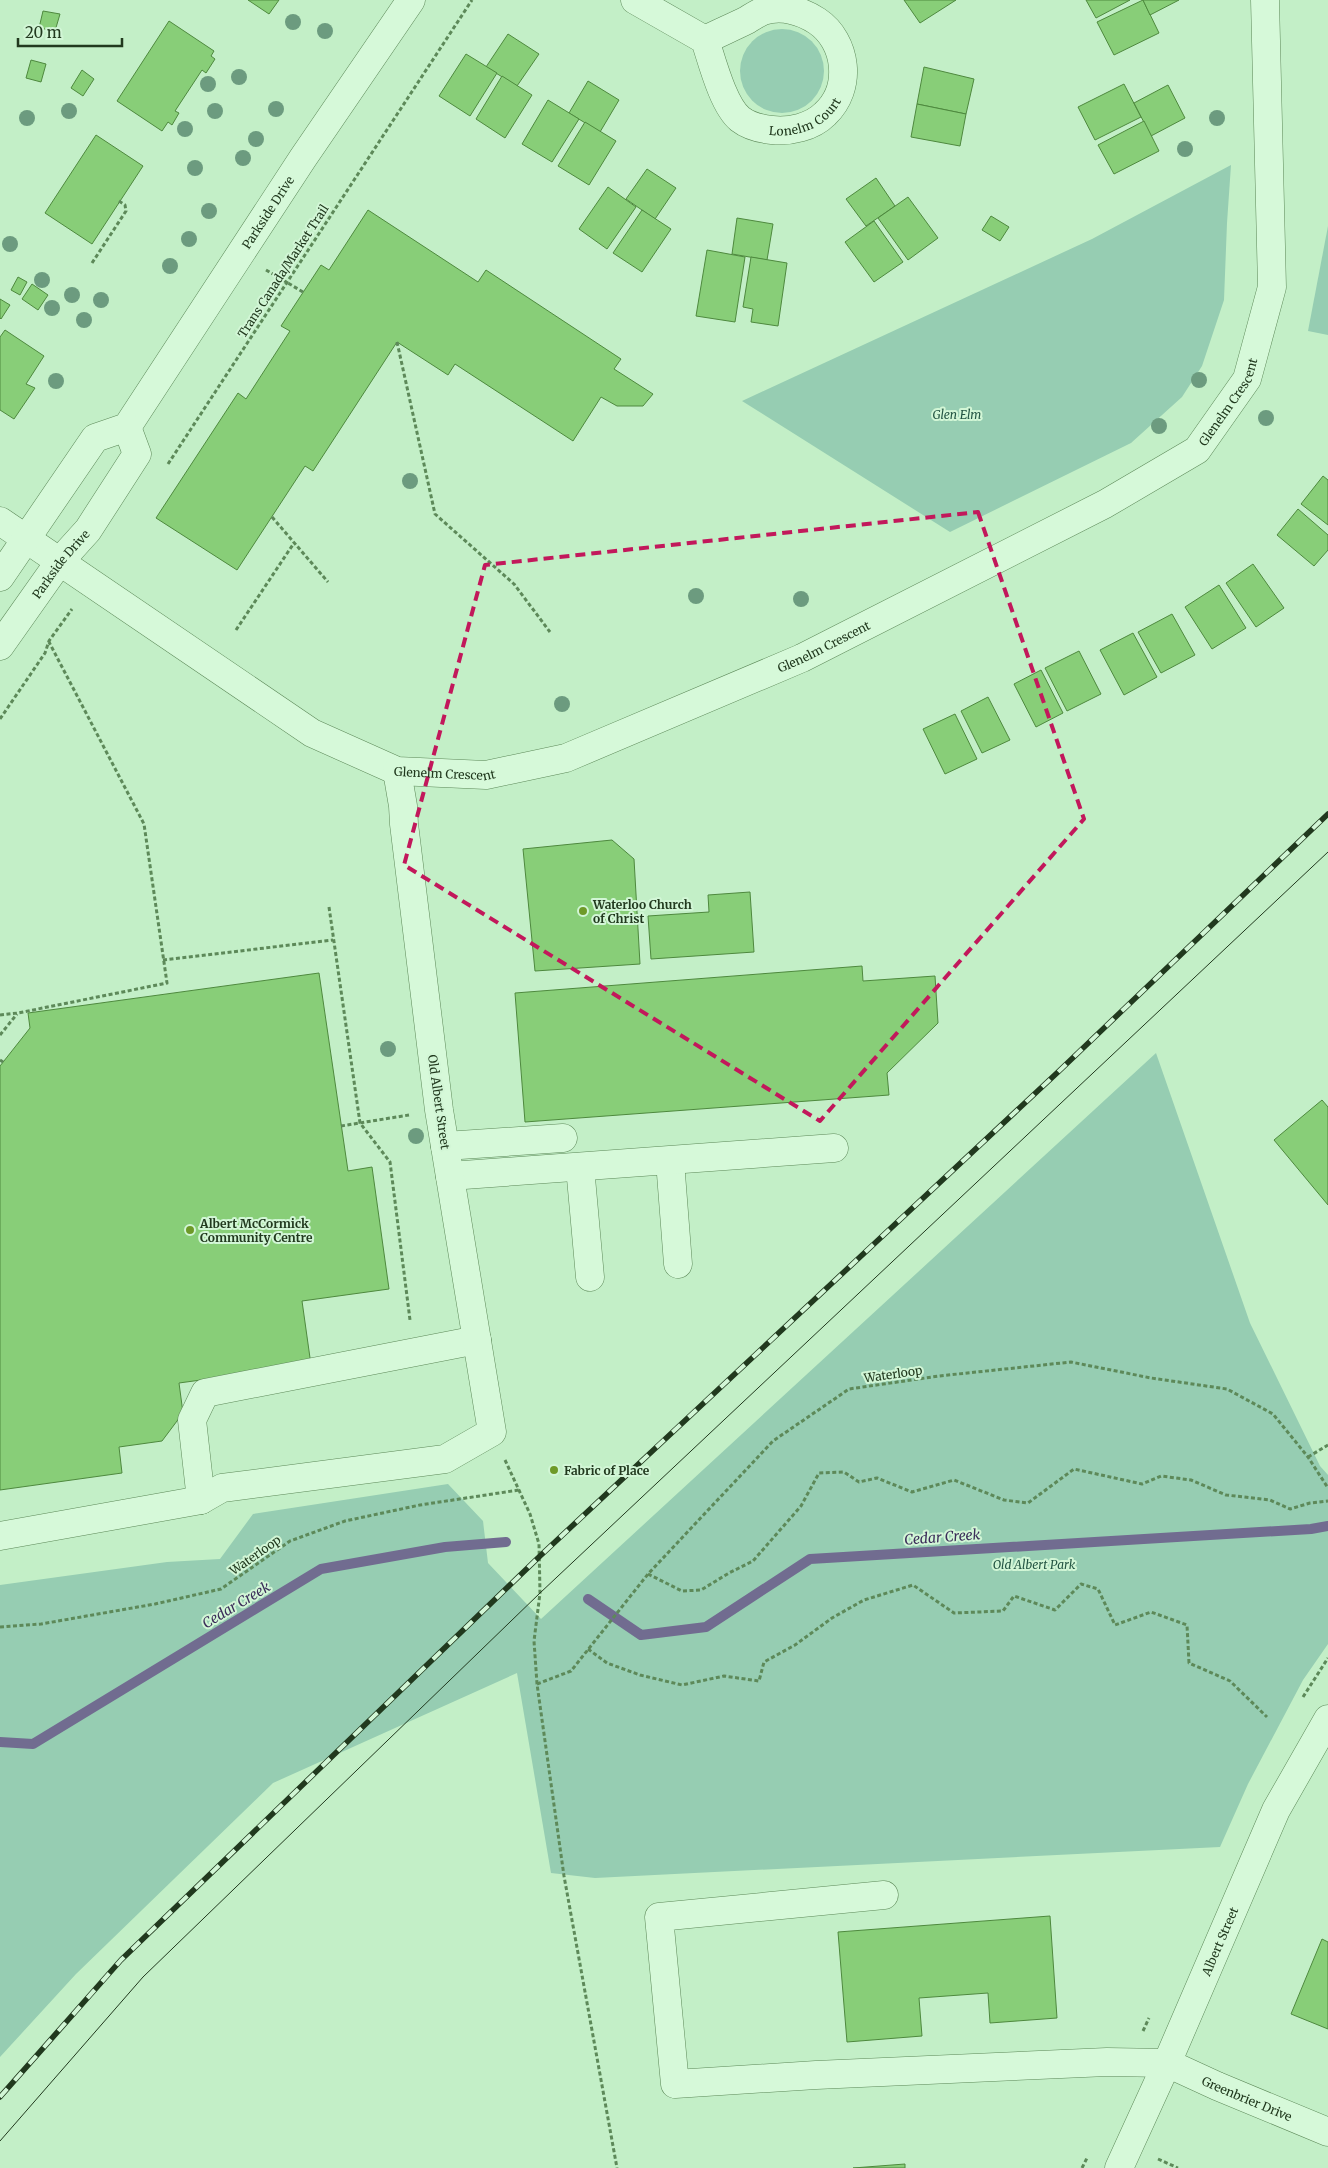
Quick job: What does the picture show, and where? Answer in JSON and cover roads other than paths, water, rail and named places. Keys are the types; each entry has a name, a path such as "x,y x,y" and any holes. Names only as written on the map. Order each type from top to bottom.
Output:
{"street":[{"name":"Parkside Drive","path":"0,646 60,561 88,530 137,454 127,427 303,158 411,0"},
{"path":"635,0 705,40"},
{"name":"Glenelm Crescent","path":"0,521 312,733 397,771 486,774 566,758 802,658 1105,504 1197,450 1247,379 1272,287 1265,0"},
{"name":"Lonelm Court","path":"783,8 804,12 822,24 835,38 842,60 843,80 836,99 825,114 804,127 785,131 761,129 740,119 726,98 705,40 764,11 783,8"},
{"path":"0,576 95,438 127,427"},
{"name":"Old Albert Street","path":"201,1500 222,1488 445,1459 492,1432 439,1110 403,806 397,771"},
{"path":"445,1146 563,1138"},
{"path":"450,1176 834,1148"},
{"path":"670,1161 678,1264"},
{"path":"580,1167 590,1277"},
{"path":"0,1536 201,1500 192,1420 205,1393 477,1340"},
{"name":"Albert Street","path":"1119,2168 1167,2063 1276,1810 1328,1719"},
{"path":"884,1895 659,1917 675,2084 816,2075 1097,2062 1167,2063"},
{"name":"Greenbrier Drive","path":"1167,2063 1328,2132"}],"waterway":[{"name":"Cedar Creek","path":"588,1599 641,1635 706,1627 810,1559 1311,1529 1328,1526"},
{"name":"Cedar Creek","path":"0,1742 33,1744 321,1569 445,1547 506,1542"}],"tram line":[{"path":"0,2141 143,1977 540,1593 1328,852"}],"railway":[{"path":"0,2097 121,1960 540,1556 1058,1072 1328,814"}],"place":[{"name":"Waterloo Church of Christ","path":"583,911"},
{"name":"Albert McCormick Community Centre","path":"190,1230"},
{"name":"Fabric of Place","path":"554,1470"}],"park label":[{"name":"Glen Elm","path":"957,414"},
{"name":"Old Albert Park","path":"1034,1564"}]}
